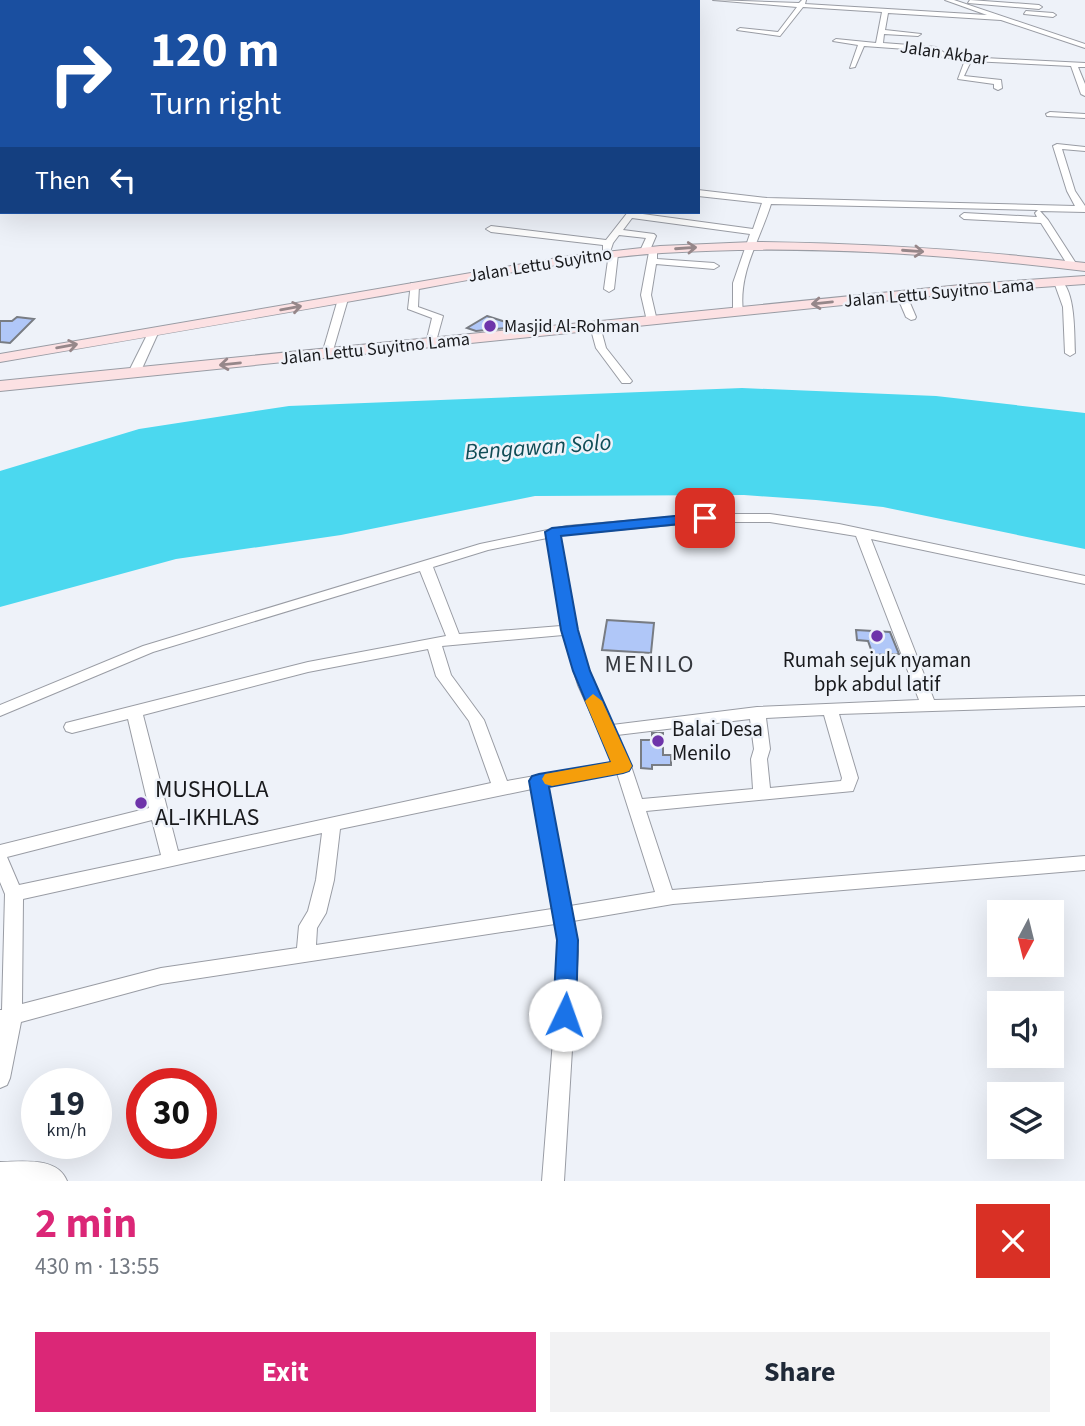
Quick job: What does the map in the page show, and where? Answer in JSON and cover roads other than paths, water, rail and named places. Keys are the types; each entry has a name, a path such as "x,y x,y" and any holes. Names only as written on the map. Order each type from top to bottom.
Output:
{"main road":[{"name":"Jalan Lettu Suyitno","path":"0,358 609,250 650,254 749,247 855,248 1002,257 1078,266"},
{"name":"Jalan Lettu Suyitno Lama","path":"0,386 1085,280"}],"street":[{"path":"716,0 803,3 1001,18"},
{"name":"Jalan Akbar","path":"892,1 887,10 879,45 936,49 944,56 1085,65"},
{"path":"950,1 1039,7"},
{"path":"950,1 1085,46"},
{"path":"740,30 777,37 803,3"},
{"path":"977,10 1053,13 1054,36"},
{"path":"881,32 918,34"},
{"path":"836,41 879,45"},
{"path":"852,68 862,43"},
{"path":"969,58 960,78 995,82 998,83 998,88"},
{"path":"1074,64 1084,93"},
{"path":"1050,114 1085,116"},
{"path":"1082,208 1068,182 1057,146 1085,149"},
{"path":"700,193 767,201 1034,206 1046,203 1082,208"},
{"path":"738,312 735,291 767,201"},
{"path":"1034,206 1078,266"},
{"path":"609,289 609,250 630,214"},
{"path":"638,214 758,232"},
{"path":"964,216 1044,220"},
{"path":"491,229 609,250"},
{"path":"618,232 651,236 646,295 652,321"},
{"path":"650,254 714,266"},
{"path":"1059,282 1073,307 1070,353"},
{"path":"414,285 413,309 438,316 431,343"},
{"path":"902,296 911,317"},
{"path":"327,354 343,299"},
{"path":"595,326 601,348 626,381"},
{"path":"134,373 154,331"},
{"path":"0,710 148,649 485,547 552,532 740,516 770,518 862,533 1085,580"},
{"path":"552,532 569,630 586,685 623,766 666,898"},
{"path":"862,533 929,706"},
{"path":"425,565 454,639"},
{"path":"72,727 329,663 454,639 569,630"},
{"path":"434,643 444,676 476,720 501,787"},
{"path":"608,731 682,719 757,713 1085,701"},
{"path":"636,806 841,788 850,784 830,710"},
{"path":"134,712 171,860"},
{"path":"757,713 762,749 758,759 762,795"},
{"path":"15,894 501,787 623,766"},
{"path":"539,781 569,951 553,1181"},
{"path":"0,852 158,812"},
{"path":"306,954 308,926 317,913 325,880 332,824"},
{"path":"0,861 15,894 0,1078"},
{"path":"6,1017 161,975 666,898 1085,863"},
{"path":"0,1173 44,1174 52,1176 56,1181"}],"water":[{"name":"Bengawan Solo","path":"742,388 936,396 1085,413 1085,549 883,507 816,500 744,495 535,496 341,535 176,559 0,607 0,471 139,429 289,406"}],"place":[{"name":"Masjid Al-Rohman","path":"490,326"},
{"name":"Rumah sejuk nyaman bpk abdul latif","path":"877,636"},
{"name":"Balai Desa Menilo","path":"658,741"},
{"name":"MUSHOLLA AL-IKHLAS","path":"141,803"}],"district":[{"name":"MENILO","path":"650,664"}]}
